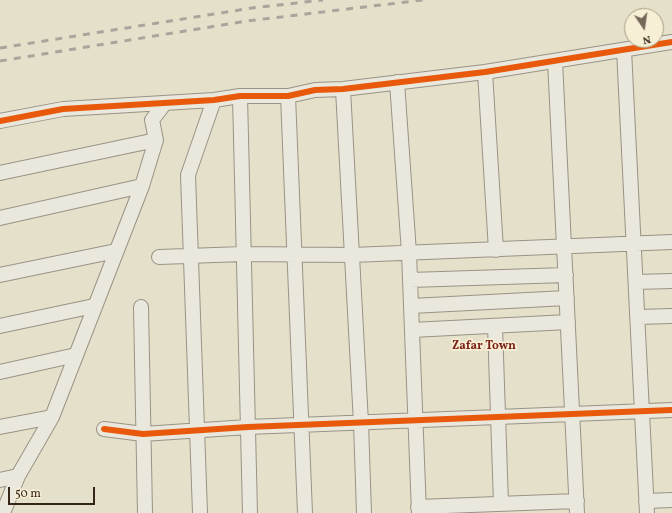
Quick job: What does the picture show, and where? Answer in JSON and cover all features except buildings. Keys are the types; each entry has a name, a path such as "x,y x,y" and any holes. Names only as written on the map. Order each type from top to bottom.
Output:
{"street":[{"path":"0,121 63,109 214,100 240,96 288,96 315,90 343,90 485,72 672,42"},
{"path":"624,50 647,507 672,500"},
{"path":"397,82 410,253 418,510 501,504 577,507 555,61"},
{"path":"485,72 496,250"},
{"path":"343,90 361,423 364,513"},
{"path":"240,96 250,513"},
{"path":"288,96 296,256 305,513"},
{"path":"200,513 188,174 214,100"},
{"path":"3,513 18,476 52,417 142,186 156,140 152,120 165,103"},
{"path":"0,173 156,140"},
{"path":"0,218 142,186"},
{"path":"159,257 243,254 296,256 352,255 635,245 672,242"},
{"path":"0,275 116,251"},
{"path":"410,280 566,275"},
{"path":"636,282 672,281"},
{"path":"411,306 567,298"},
{"path":"0,326 94,306"},
{"path":"141,307 145,513"},
{"path":"638,317 672,316"},
{"path":"412,330 568,322"},
{"path":"495,326 501,504"},
{"path":"0,372 76,355"},
{"path":"104,429 143,434 248,427 672,410"},
{"path":"0,427 52,417"},
{"path":"0,480 18,476"}],"railway":[{"path":"0,48 252,8 323,0"},
{"path":"0,61 247,21 423,0"}],"cycle path":[{"path":"0,121 63,109 214,100 240,96 288,96 315,90 343,89 485,72 672,42"},
{"path":"104,429 143,434 248,427 672,410"}],"district":[{"name":"Zafar Town","path":"484,347"}]}
